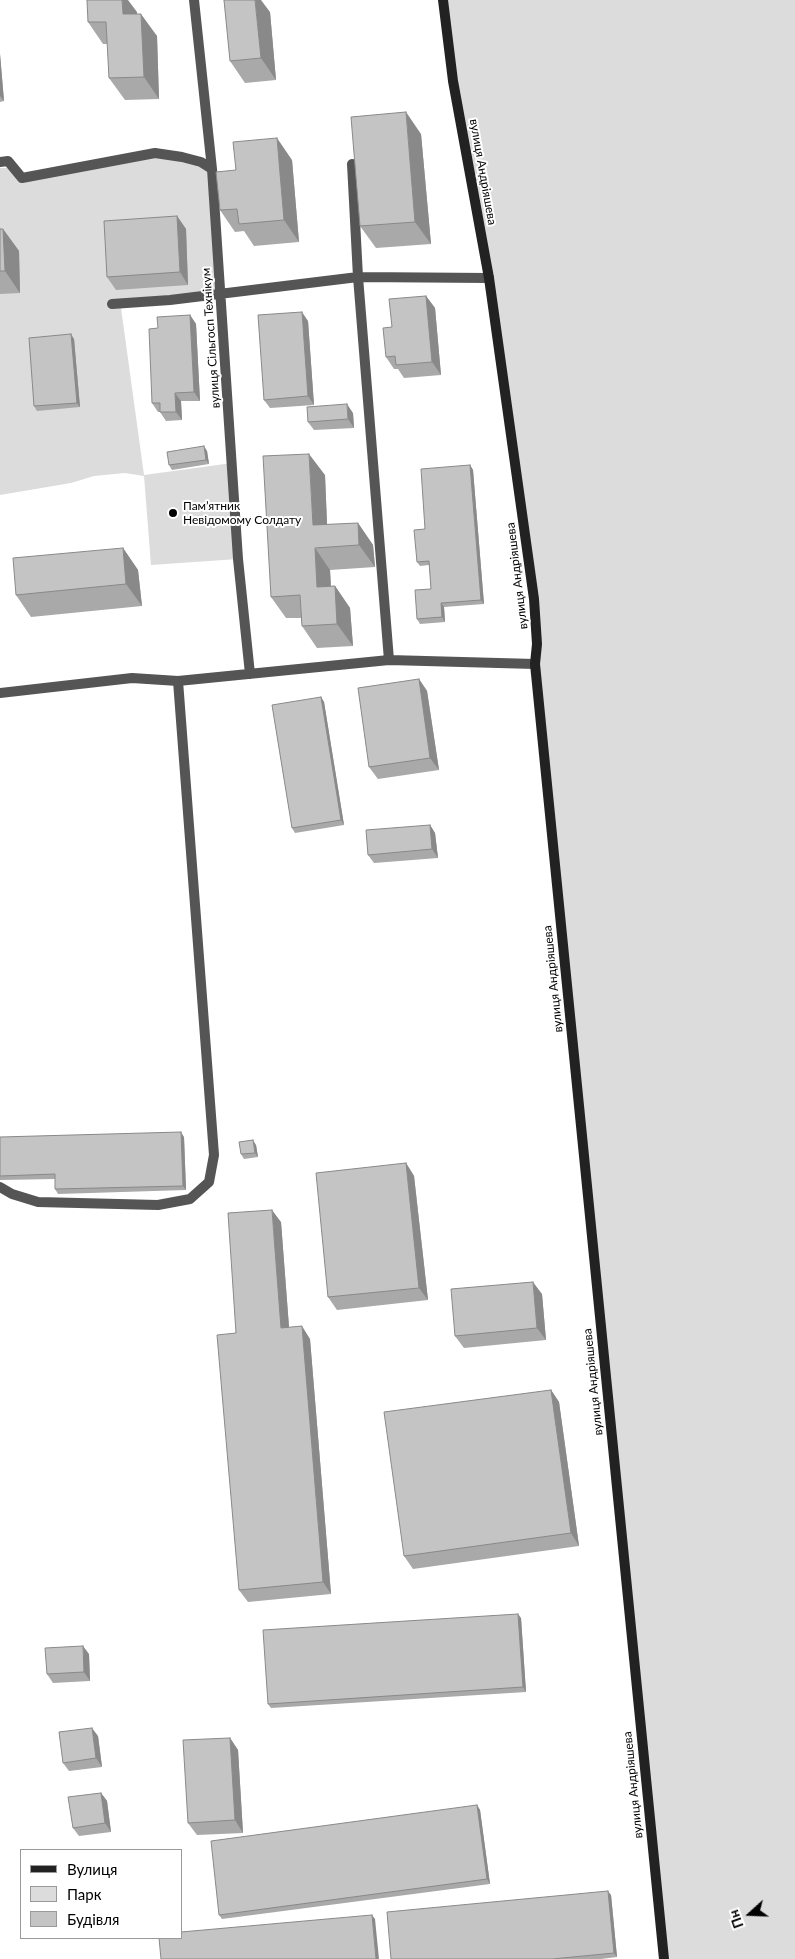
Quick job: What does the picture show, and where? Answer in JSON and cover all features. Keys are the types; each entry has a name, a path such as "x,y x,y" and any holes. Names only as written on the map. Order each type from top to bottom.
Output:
{"street":[{"name":"вулиця Сільгосп Технікум","path":"194,0 212,169 238,559 250,674"},
{"name":"вулиця Андріяшева","path":"443,0 453,81 489,278 534,599 537,644 535,664 664,1959"},
{"path":"0,162 8,161 22,178 155,153 201,162 212,169"},
{"path":"352,164 358,278 389,660"},
{"path":"112,304 170,300 358,278 489,278"},
{"path":"0,693 132,678 178,681 389,660 535,664"},
{"path":"0,1187 12,1194 38,1202 158,1205 190,1199 209,1182 214,1155 178,681"}],"green space":[{"path":"444,0 795,0 795,1959 665,1959 537,644"},
{"path":"155,153 212,169 220,293 121,308 144,475 232,463 238,559 151,565 144,476 125,473 94,476 71,483 0,495 0,168 8,168 22,178"}],"building":[{"path":"87,0 122,0 123,14 141,14 144,77 109,78 106,22 88,22"},
{"path":"224,0 255,0 261,58 230,61"},
{"path":"406,112 415,222 360,226 351,117"},
{"path":"277,138 284,220 239,224 237,209 220,210 216,172 236,170 233,142"},
{"path":"177,216 180,272 107,277 104,221"},
{"path":"0,229 3,229 5,271 0,271"},
{"path":"426,296 432,362 396,365 395,356 386,357 383,328 392,327 389,299"},
{"path":"302,312 308,396 264,400 258,315"},
{"path":"190,315 194,392 175,393 176,412 160,412 160,403 152,403 149,329 158,328 157,317"},
{"path":"71,334 77,403 34,406 29,338"},
{"path":"347,404 348,419 308,422 307,407"},
{"path":"204,446 206,460 169,465 167,452"},
{"path":"309,454 313,525 358,523 359,545 315,548 317,587 335,586 337,624 302,626 300,595 271,597 263,456"},
{"path":"470,465 481,600 441,603 442,617 417,619 415,590 431,589 429,561 417,562 414,530 425,529 421,469"},
{"path":"123,548 126,584 16,595 13,558"},
{"path":"419,679 430,758 369,767 358,688"},
{"path":"321,697 341,820 292,828 272,705"},
{"path":"430,825 432,849 368,855 366,830"},
{"path":"181,1132 183,1186 55,1189 55,1174 0,1176 0,1137"},
{"path":"253,1140 255,1153 241,1154 239,1142"},
{"path":"406,1163 419,1288 328,1297 316,1173"},
{"path":"272,1210 281,1328 302,1326 323,1582 239,1590 217,1335 236,1333 228,1213"},
{"path":"533,1282 537,1328 455,1336 451,1289"},
{"path":"551,1390 571,1533 404,1556 384,1412"},
{"path":"518,1614 523,1687 268,1704 263,1630"},
{"path":"83,1646 84,1672 47,1674 45,1648"},
{"path":"92,1728 96,1758 63,1763 59,1732"},
{"path":"230,1738 235,1820 188,1823 183,1740"},
{"path":"101,1793 105,1823 73,1828 68,1797"},
{"path":"477,1805 487,1879 219,1915 211,1841"},
{"path":"608,1891 614,1953 552,1959 391,1959 387,1912"},
{"path":"372,1915 376,1959 161,1959 159,1939 182,1939 182,1932"}],"place":[{"name":"Пам’ятник Невідомому Солдату","path":"173,513"}]}
